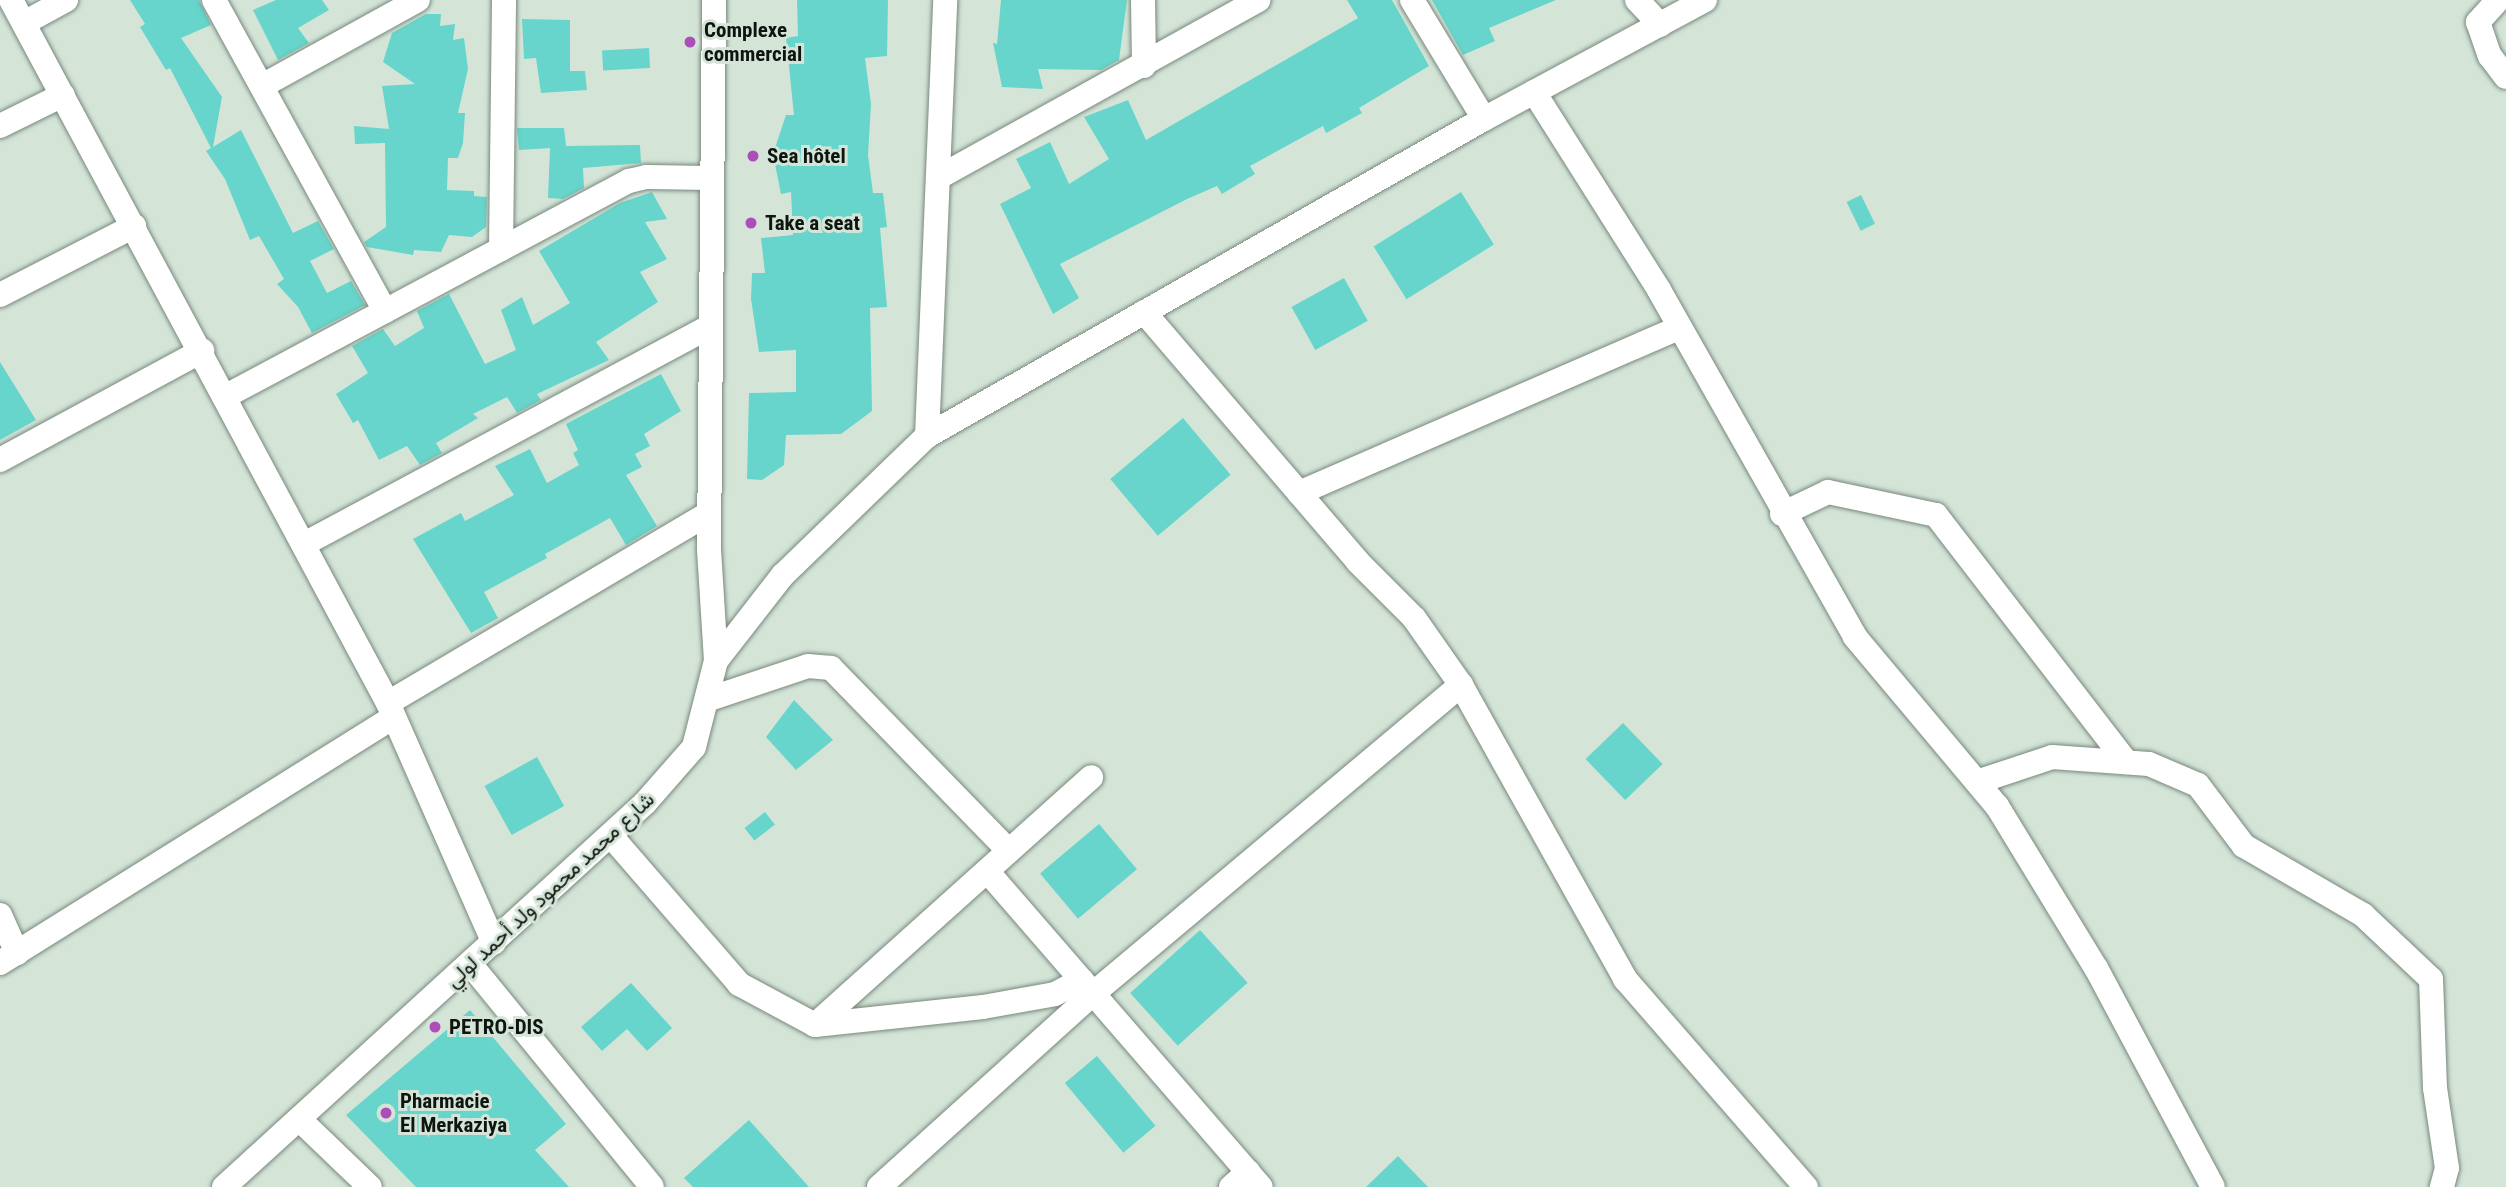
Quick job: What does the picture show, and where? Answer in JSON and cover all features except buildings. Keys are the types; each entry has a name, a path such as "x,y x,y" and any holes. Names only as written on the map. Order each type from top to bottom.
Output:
{"street":[{"path":"11,0 306,543 391,710 494,943"},
{"path":"24,23 66,0"},
{"path":"214,0 384,311"},
{"path":"262,86 418,0"},
{"path":"500,249 504,0"},
{"name":"شارع محمد محمود ولد أحمد لولي","path":"224,1187 611,836 694,747 709,699 716,661 709,513 714,0"},
{"path":"928,436 941,176 945,0"},
{"path":"1143,0 1144,66"},
{"path":"941,176 1144,66 1258,0"},
{"path":"1412,0 1484,119"},
{"path":"1637,0 1660,25"},
{"path":"716,661 783,575 928,436 1484,119 1705,0"},
{"path":"2498,0 2478,22 2490,56 2506,77"},
{"path":"1534,92 1679,328 1782,513 1856,637 1997,806 2096,968 2213,1187"},
{"path":"0,126 63,95"},
{"path":"226,396 629,181 646,177 712,177"},
{"path":"0,295 134,226"},
{"path":"1144,312 1299,494 1414,618 1461,685 1625,979 1806,1187"},
{"path":"306,543 711,326"},
{"path":"1299,494 1679,328"},
{"path":"0,460 202,351"},
{"path":"1782,513 1828,492 1936,516 2126,762"},
{"path":"0,915 9,958 391,710 709,513"},
{"path":"709,699 808,666 831,668 1009,851"},
{"path":"879,1187 1088,986 1461,685"},
{"path":"1977,782 2052,757 2149,764 2198,785 2244,846 2363,915 2431,979 2435,1088 2447,1168 2442,1187"},
{"path":"815,1025 1091,778"},
{"path":"611,836 739,984 815,1025 983,1007 1088,986"},
{"path":"987,870 1088,986 1247,1182"},
{"path":"471,965 652,1187"},
{"path":"299,1119 370,1187"}],"place":[{"name":"Complexe commercial","path":"690,42"},
{"name":"Sea hôtel","path":"753,156"},
{"name":"Take a seat","path":"751,223"},
{"name":"PETRO-DIS","path":"435,1027"},
{"name":"Pharmacie El Merkaziya","path":"386,1113"}]}
